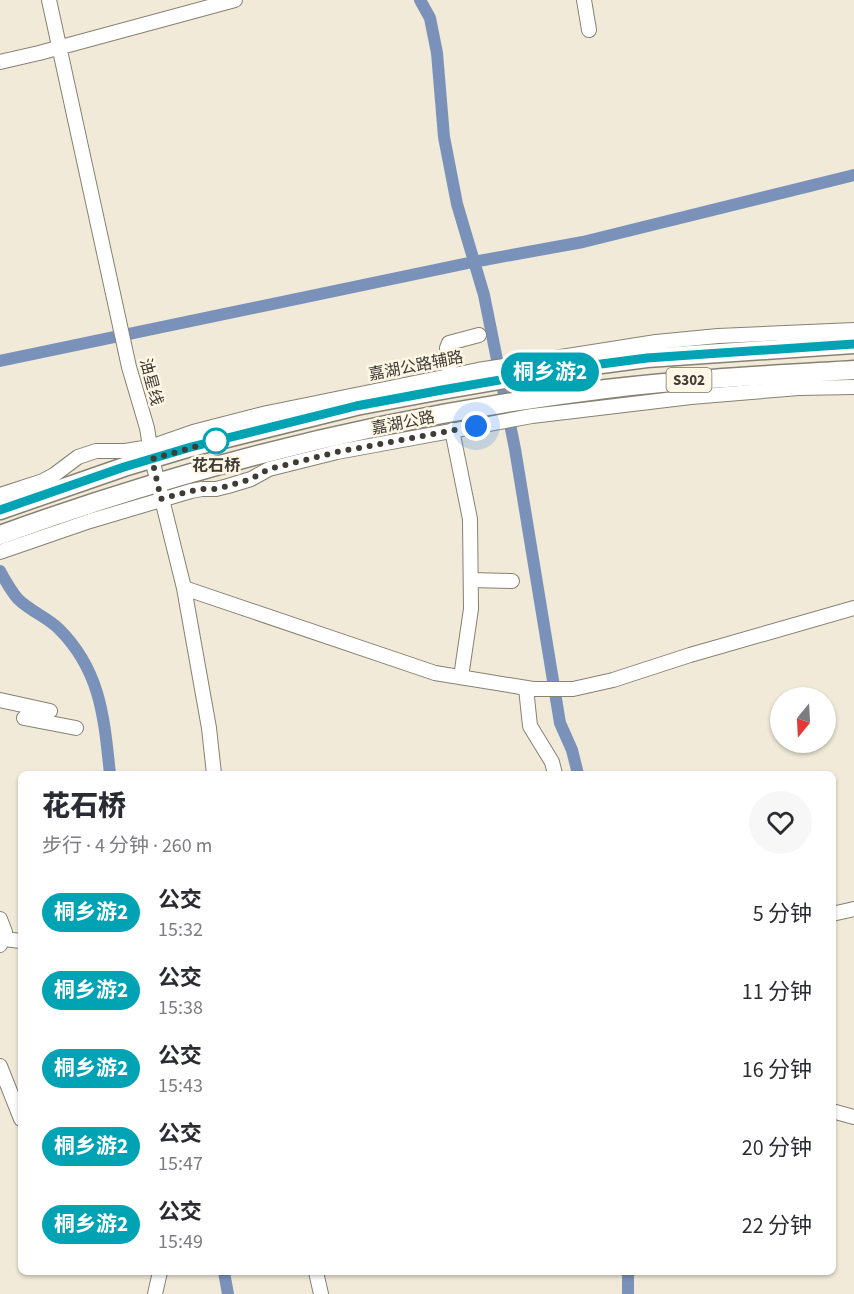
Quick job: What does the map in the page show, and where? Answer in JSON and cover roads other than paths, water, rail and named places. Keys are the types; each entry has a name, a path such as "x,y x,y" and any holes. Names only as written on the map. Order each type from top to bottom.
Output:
{"main road":[{"name":"嘉湖公路","path":"3,501 151,453 480,376 522,370 563,369 647,358 854,344"},
{"name":"嘉湖公路","path":"8,538 314,441 489,415 675,381 854,370"}],"street":[{"name":"油星线","path":"49,0 128,359 147,428 159,491 184,588 207,717 214,771"},
{"path":"0,62 235,0"},
{"path":"584,0 589,30"},
{"path":"522,370 656,342 718,336 854,330"},
{"path":"450,376 447,348 449,343 478,335"},
{"name":"嘉湖公路辅路","path":"151,453 193,432 267,413 450,376 480,376"},
{"path":"529,408 768,390 854,387"},
{"path":"159,491 216,489 251,479 269,469 337,452 452,430 489,415"},
{"path":"452,430 470,519 471,609 461,677"},
{"path":"0,552 8,538"},
{"path":"471,580 512,581"},
{"path":"184,588 435,673 529,688 573,689 613,680 690,655 854,608"},
{"path":"529,688 530,726 552,762 554,771"},
{"path":"0,700 45,714 76,728"},
{"path":"24,718 45,714"},
{"path":"836,913 854,909"},
{"path":"0,919 4,925 2,942 18,941"},
{"path":"0,1066 5,1096 18,1115"},
{"path":"836,1112 854,1117"},
{"path":"155,1294 159,1275"},
{"path":"317,1275 321,1294"}],"waterway":[{"path":"420,0 430,18 437,53 444,137 457,204 484,295 515,449 560,723 572,750 577,771"},
{"path":"0,361 473,262 583,242 854,175"},
{"path":"0,571 18,599 59,629 84,662 98,696 110,771"},
{"path":"225,1275 228,1294"},
{"path":"628,1275 628,1294"}],"place":[{"name":"花石桥","path":"216,441"}]}
